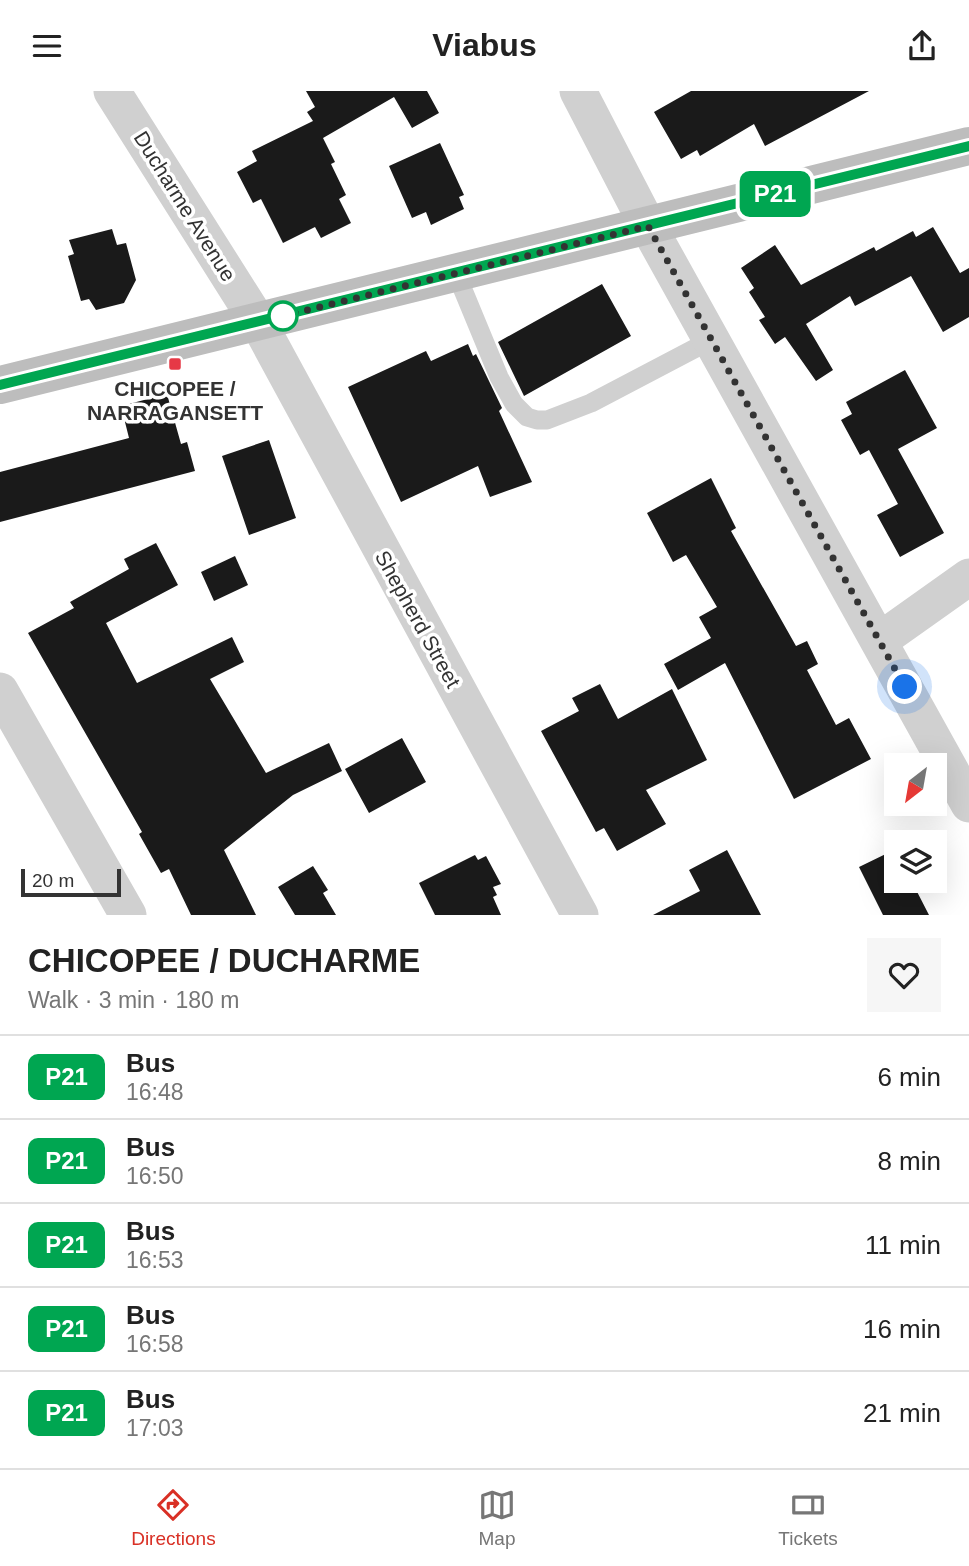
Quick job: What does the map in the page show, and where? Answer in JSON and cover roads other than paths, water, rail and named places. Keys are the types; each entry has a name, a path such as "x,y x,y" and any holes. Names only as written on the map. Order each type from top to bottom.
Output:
{"main road":[{"path":"0,385 969,146"}],"street":[{"name":"Ducharme Avenue","path":"112,91 257,322"},
{"path":"578,91 648,226 969,804"},
{"name":"Shepherd Street","path":"257,322 580,915"},
{"path":"879,641 969,577"},
{"path":"0,691 128,915"}],"lane":[{"path":"456,273 499,377 520,412 537,420 547,420 591,403 711,340"}],"place":[{"name":"CHICOPEE / NARRAGANSETT","path":"175,364"}]}
